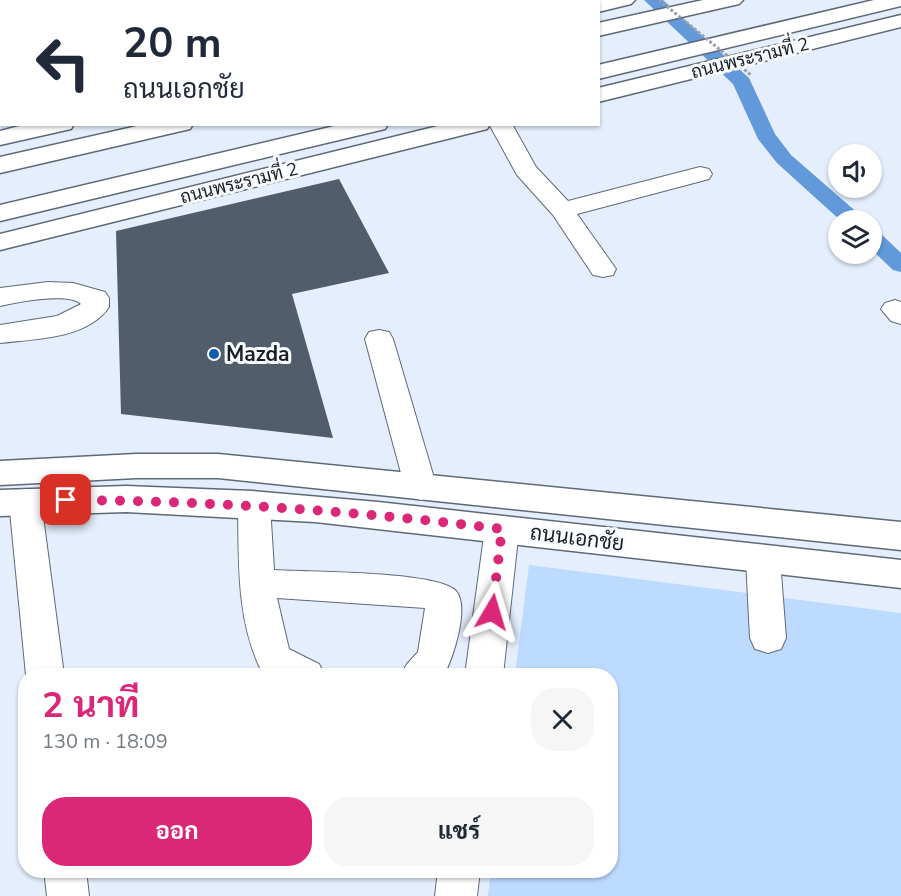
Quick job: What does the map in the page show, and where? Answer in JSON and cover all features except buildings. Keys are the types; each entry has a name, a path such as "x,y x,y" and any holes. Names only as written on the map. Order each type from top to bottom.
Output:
{"main road":[{"path":"600,6 622,0"},
{"path":"600,30 732,0"},
{"name":"ถนนพระรามที่ 2","path":"600,72 901,0"},
{"path":"745,37 901,5"},
{"name":"ถนนพระรามที่ 2","path":"600,95 705,69 746,68 901,21"},
{"path":"12,132 50,126"},
{"path":"0,165 172,126"},
{"name":"ถนนพระรามที่ 2","path":"0,213 368,126"},
{"name":"ถนนพระรามที่ 2","path":"0,242 470,126"},
{"name":"ถนนเอกชัย","path":"0,473 135,466 218,466 421,488 504,513 763,560 901,574"},
{"name":"ถนนเอกชัย","path":"12,502 130,500 254,505 408,518 504,513 901,537"}],"street":[{"path":"502,126 526,170 562,210 603,269"},
{"path":"562,210 700,174"},
{"path":"0,297 30,292 82,292 95,298 95,307 84,318 72,322 0,334"},
{"path":"379,339 421,488"},
{"path":"12,502 44,668"},
{"path":"254,505 256,583 264,633 274,659 292,668"},
{"path":"485,668 504,513"},
{"path":"763,560 768,638"},
{"path":"256,583 407,591 434,595 443,601 439,645 428,668"},
{"path":"66,878 68,896"},
{"path":"456,896 458,878"}],"path":[{"path":"659,0 746,68"}],"shaded area":[{"path":"529,565 901,613 901,896 488,896 490,878 618,878 618,668 516,668"}],"waterway":[{"path":"653,0 742,82 765,135 784,159 841,210"},
{"path":"882,247 901,265"}],"place":[{"name":"Mazda","path":"214,354"}],"route":[{"path":"66,500 195,502 291,507 502,529 492,612"}]}
